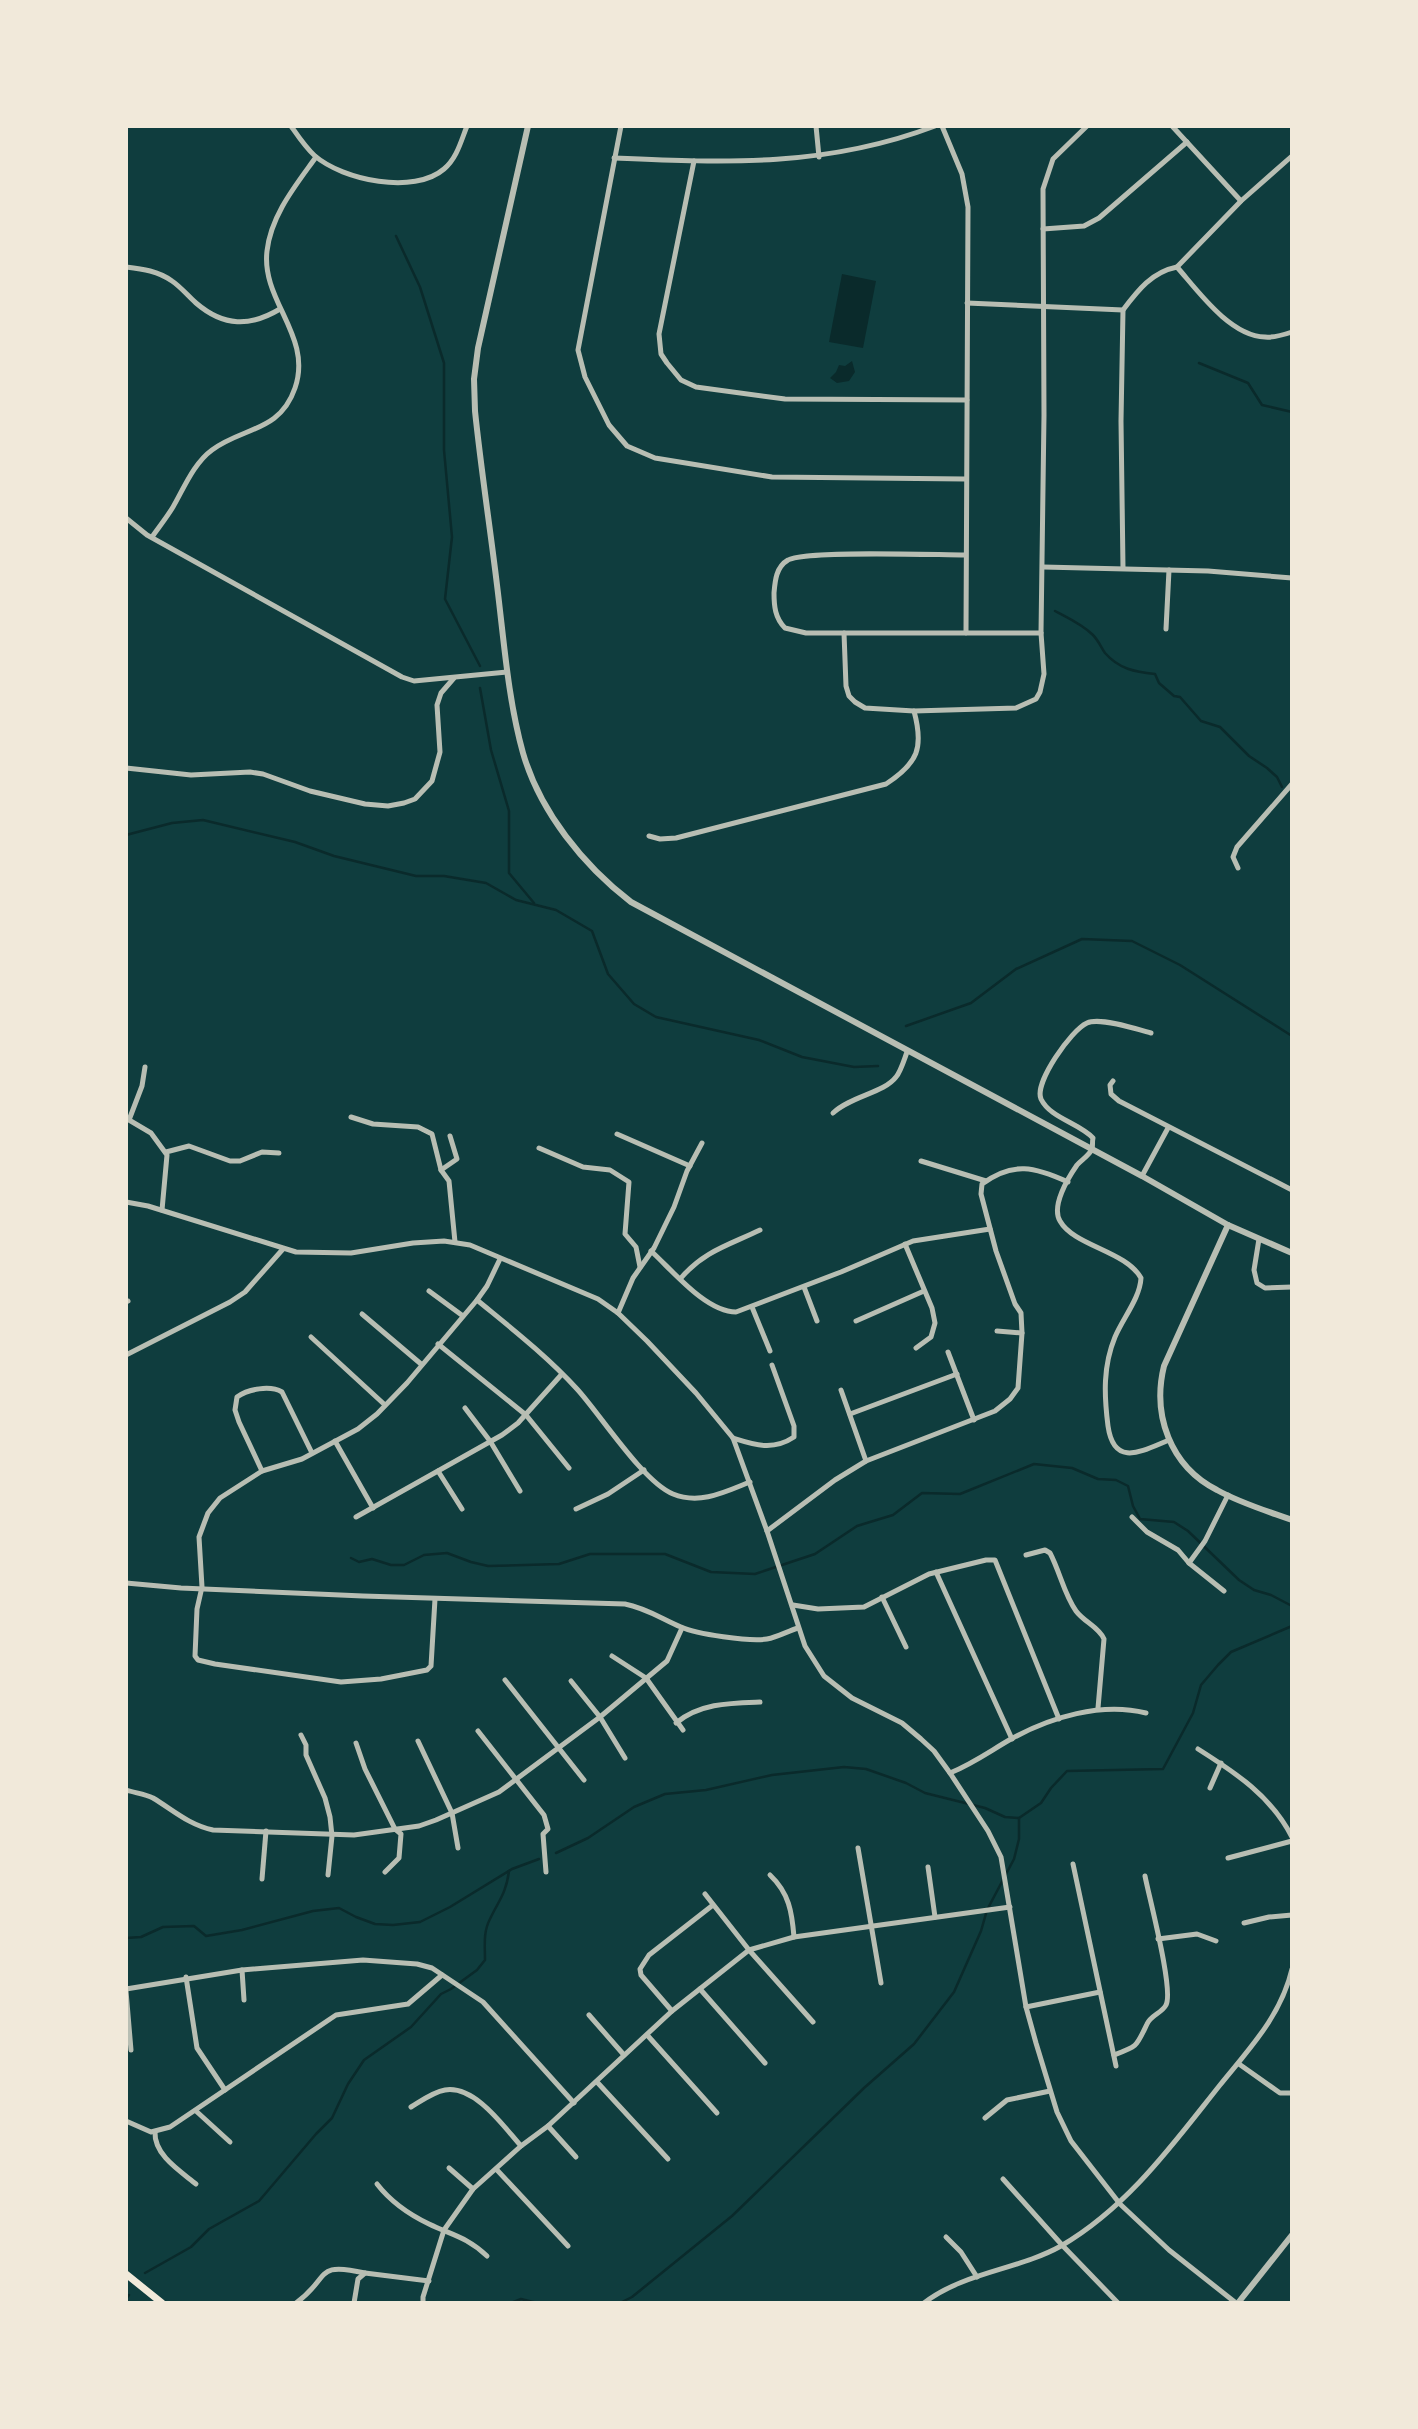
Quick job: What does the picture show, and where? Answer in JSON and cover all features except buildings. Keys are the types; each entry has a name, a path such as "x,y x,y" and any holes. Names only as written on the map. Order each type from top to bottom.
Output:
{"main road":[{"path":"129,2276 162,2303"}],"street":[{"path":"291,126 316,157 346,172 388,182 418,181 438,174 450,163 467,126"},
{"path":"528,126 483,321 474,379 475,419 507,672 524,755 541,794 562,830 604,881 631,902 1142,1176 1228,1225 1292,1253"},
{"path":"621,126 578,350 589,387 618,438 639,452 655,458 756,476 809,479 965,479"},
{"path":"816,126 819,157"},
{"path":"614,158 768,161 819,157 881,145 935,126"},
{"path":"942,126 962,174 967,194 966,633"},
{"path":"845,633 846,687 855,702 865,708 914,711 997,709 1027,705 1037,699 1042,685 1043,188 1047,172 1060,151 1087,126"},
{"path":"1172,126 1241,201"},
{"path":"1043,229 1084,226 1099,219 1187,142"},
{"path":"1123,568 1123,310 1149,279 1166,269 1177,267 1241,201 1292,156"},
{"path":"152,537 203,458 219,445 268,423 286,406 299,376 300,358 281,309 267,261 271,230 290,194 316,157"},
{"path":"694,161 659,334 661,354 681,380 696,387 785,400 967,400"},
{"path":"126,267 151,271 166,277 175,282 198,305 230,322 257,320 281,309"},
{"path":"1177,267 1218,313 1237,327 1263,338 1292,332"},
{"path":"967,303 1123,310"},
{"path":"126,518 152,537 395,674 414,681 507,672"},
{"path":"965,555 828,555 790,558 781,565 775,580 776,614 785,628 806,633 1041,633"},
{"path":"1043,567 1169,570 1292,578"},
{"path":"1166,629 1169,570"},
{"path":"126,768 191,775 250,772 310,791 365,804 388,806 404,803 415,799 432,781 440,752 437,705 441,693 454,678"},
{"path":"649,836 660,839 676,838 886,784 900,775 912,762 920,732 914,711"},
{"path":"1238,868 1233,857 1237,847 1292,784"},
{"path":"1151,1033 1102,1022 1087,1023 1073,1035 1040,1089 1042,1100 1053,1111 1093,1138 1092,1150 1078,1164 1059,1202 1060,1221 1076,1235 1133,1269 1141,1278 1115,1336 1105,1372 1105,1402 1112,1443 1116,1449 1126,1454 1146,1450 1169,1440"},
{"path":"833,1113 852,1099 892,1082 907,1052"},
{"path":"145,1067 142,1086 130,1122 150,1133 166,1152 168,1166 162,1210"},
{"path":"1113,1081 1110,1085 1114,1097 1168,1128 1292,1190"},
{"path":"351,1117 373,1125 411,1126 432,1134 441,1170 449,1181 455,1242"},
{"path":"1142,1176 1168,1128"},
{"path":"617,1134 690,1166"},
{"path":"441,1170 457,1159 450,1136"},
{"path":"618,1313 633,1278 674,1207 702,1143"},
{"path":"166,1152 189,1146 230,1161 240,1161 262,1152 279,1153"},
{"path":"539,1147 583,1167 610,1170 629,1182 625,1234 636,1247 640,1267"},
{"path":"921,1161 986,1181"},
{"path":"767,1531 835,1480 866,1461 995,1411 1010,1399 1017,1388 1021,1313 1008,1286 990,1229 982,1184 1004,1172 1029,1168 1042,1170 1068,1182"},
{"path":"126,1202 162,1210 283,1249 309,1253 338,1253 413,1243 455,1242 487,1251 500,1259 598,1299 618,1313 696,1393 733,1438 805,1646 832,1684 852,1698 902,1723 934,1751 972,1806 1001,1857 1026,2007 1050,2091 1071,2141 1120,2204 1169,2250 1237,2303 1292,2235"},
{"path":"1228,1225 1164,1366 1160,1401 1169,1440 1191,1472 1228,1495 1292,1520"},
{"path":"651,1251 713,1307 736,1312 804,1287 905,1244 929,1237 990,1229"},
{"path":"681,1278 705,1255 760,1230"},
{"path":"1259,1238 1254,1270 1257,1283 1265,1288 1292,1287"},
{"path":"905,1244 932,1308 934,1329 926,1342 916,1348"},
{"path":"126,1355 245,1292 283,1249"},
{"path":"435,1599 431,1666 420,1672 341,1682 215,1664 198,1660 195,1656 197,1609 202,1587 199,1537 208,1513 220,1498 261,1471 302,1459 358,1429 408,1382 477,1300 500,1259"},
{"path":"804,1287 817,1321"},
{"path":"429,1290 463,1316"},
{"path":"856,1321 924,1291"},
{"path":"477,1300 562,1374 645,1470 670,1493 691,1498 713,1496 750,1482"},
{"path":"752,1307 770,1351"},
{"path":"362,1314 421,1364"},
{"path":"997,1331 1022,1333"},
{"path":"311,1337 385,1405"},
{"path":"438,1344 526,1415 569,1468"},
{"path":"948,1352 974,1420"},
{"path":"733,1438 771,1447 794,1437 794,1426 772,1365"},
{"path":"356,1517 510,1429 562,1374"},
{"path":"850,1414 957,1374"},
{"path":"261,1471 235,1410 237,1397 250,1390 277,1389 282,1392 312,1453"},
{"path":"841,1390 866,1461"},
{"path":"465,1408 491,1441 520,1491"},
{"path":"335,1441 373,1508"},
{"path":"576,1509 608,1494 645,1470"},
{"path":"438,1471 462,1509"},
{"path":"1189,1563 1205,1541 1228,1495"},
{"path":"1132,1517 1147,1532 1178,1550 1189,1563 1224,1591"},
{"path":"1027,1555 1045,1550 1050,1553 1075,1610 1104,1639 1098,1709"},
{"path":"793,1605 818,1609 864,1607 936,1572 995,1560 1059,1719"},
{"path":"936,1572 1012,1739"},
{"path":"126,1583 435,1599 625,1604 651,1612 682,1628 757,1639 799,1628"},
{"path":"882,1597 906,1647"},
{"path":"126,1790 152,1798 169,1811 213,1830 332,1836 419,1826 499,1792 600,1717 667,1661 682,1628"},
{"path":"612,1656 646,1678 683,1730"},
{"path":"505,1681 584,1780"},
{"path":"571,1681 600,1717 625,1758"},
{"path":"676,1723 691,1713 710,1706 760,1702"},
{"path":"950,1773 976,1762 1012,1739 1059,1719 1098,1709 1129,1709 1146,1713"},
{"path":"478,1731 543,1812 548,1829 543,1833 546,1872"},
{"path":"301,1735 306,1745 306,1755 326,1798 330,1817 332,1836 328,1875"},
{"path":"418,1741 452,1813 458,1848"},
{"path":"356,1744 365,1769 395,1829 401,1834 400,1852 394,1865 385,1872"},
{"path":"1198,1749 1258,1791 1277,1811 1292,1839 1228,1858"},
{"path":"1210,1788 1221,1763"},
{"path":"262,1879 266,1831"},
{"path":"858,1847 881,1983"},
{"path":"1073,1864 1116,2066"},
{"path":"928,1867 935,1917"},
{"path":"770,1875 779,1883 788,1898 794,1937"},
{"path":"1114,2056 1139,2043 1148,2022 1168,2001 1167,1976 1145,1876"},
{"path":"705,1894 749,1950 813,2022"},
{"path":"672,2011 641,1975 642,1963 713,1905"},
{"path":"423,2303 443,2230 473,2189 574,2103 672,2011 749,1950 794,1937 1010,1907"},
{"path":"1244,1923 1292,1915"},
{"path":"1158,1939 1197,1934 1216,1941"},
{"path":"131,2050 126,1990 186,1977 242,1970 388,1960 432,1968 483,2001 574,2103"},
{"path":"924,2303 977,2277 1041,2256 1062,2245 1120,2204 1180,2138 1239,2064 1282,2002 1292,1969"},
{"path":"242,1970 244,2000"},
{"path":"126,2122 155,2132 170,2127 336,2014 408,2004 442,1975"},
{"path":"186,1977 197,2048 225,2090"},
{"path":"700,1989 765,2063"},
{"path":"1026,2007 1100,1992"},
{"path":"590,2015 624,2055"},
{"path":"648,2036 716,2113"},
{"path":"1239,2064 1280,2093 1292,2093"},
{"path":"597,2082 668,2159"},
{"path":"411,2108 440,2091 448,2089 461,2092 478,2100 521,2146"},
{"path":"985,2118 1007,2100 1050,2091"},
{"path":"196,2111 230,2142"},
{"path":"548,2126 576,2157"},
{"path":"155,2132 155,2140 163,2154 196,2185"},
{"path":"449,2168 473,2189"},
{"path":"497,2170 568,2246"},
{"path":"1003,2179 1118,2303"},
{"path":"377,2184 400,2208 465,2238 487,2256"},
{"path":"946,2237 961,2252 977,2277"},
{"path":"296,2303 330,2269 429,2281"},
{"path":"354,2303 358,2279 365,2273"}],"water":[{"path":"842,274 876,281 863,348 829,342"},
{"path":"852,361 855,372 849,381 837,383 830,378 839,365 845,366"}],"waterway":[{"path":"396,236 420,287 444,363 444,450 452,537 445,599 480,666"},
{"path":"1199,363 1248,383 1262,405 1292,412"},
{"path":"1055,611 1089,631 1116,663 1134,671 1155,674 1159,683 1174,696 1180,697 1201,721 1220,727 1249,756 1277,777 1282,787"},
{"path":"480,688 491,750 509,811 509,873 534,903"},
{"path":"126,835 172,823 203,820 295,842 334,856 416,876 444,876 486,883 516,900 556,910 592,931 608,974 634,1004 656,1017 759,1040 802,1057 854,1067 878,1066"},
{"path":"906,1026 971,1003 1016,969 1082,939 1132,941 1180,965 1292,1036"},
{"path":"351,1558 359,1562 372,1559 391,1565 404,1565 424,1555 447,1553 488,1566 559,1564 590,1554 665,1554 711,1572 755,1574 815,1554 857,1526 893,1515 922,1493 960,1494 1034,1464 1072,1468 1098,1479 1116,1480 1128,1486 1133,1506 1140,1519 1174,1522 1188,1531 1239,1580 1254,1590 1292,1606"},
{"path":"556,1853 588,1838 634,1807 665,1794 706,1790 772,1775 844,1767 866,1769 906,1783 925,1793 985,1808 1005,1817 1019,1818 1041,1803 1067,1771 1163,1769 1193,1713 1201,1685 1218,1665 1231,1652 1292,1626"},
{"path":"620,2303 632,2297 732,2216 864,2088 914,2044 954,1992 981,1931 987,1910 1014,1859 1019,1839 1019,1818"},
{"path":"126,1938 141,1937 163,1927 194,1926 206,1936 242,1930 313,1911 339,1908 375,1924 420,1922 512,1869 539,1859"},
{"path":"145,2273 191,2247 209,2229 259,2201 332,2118 348,2084 364,2060 411,2027 441,1994 477,1970 485,1960 486,1929 504,1891 509,1871"},
{"path":"126,2299 129,2295"},
{"path":"511,2303 521,2299 537,2303"}]}
